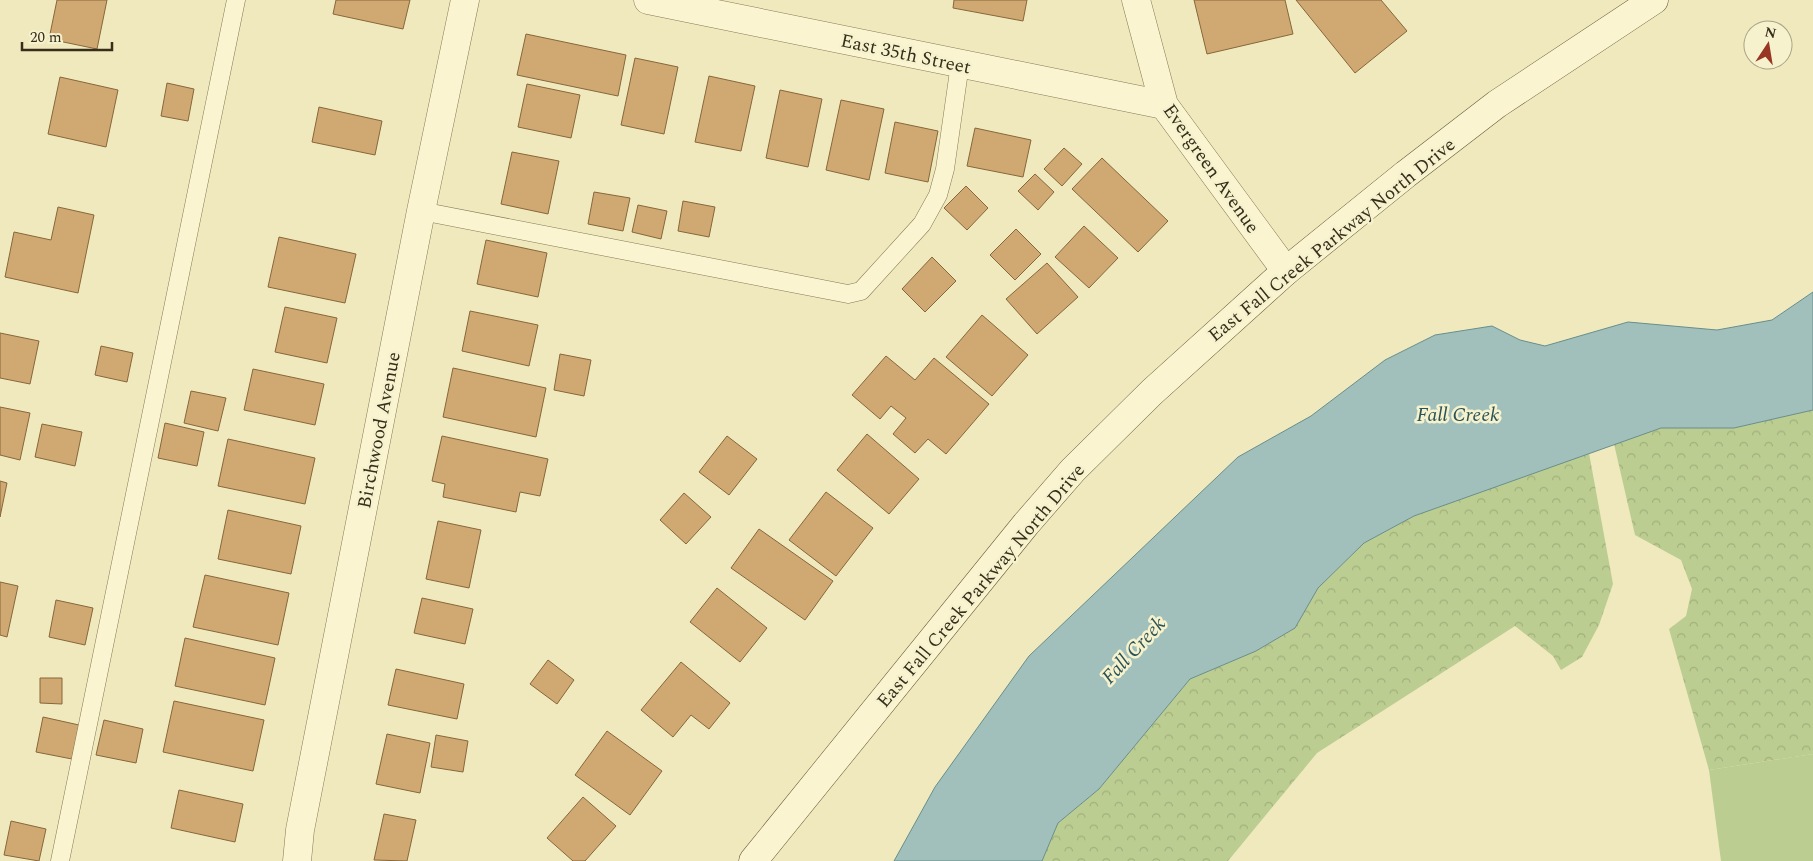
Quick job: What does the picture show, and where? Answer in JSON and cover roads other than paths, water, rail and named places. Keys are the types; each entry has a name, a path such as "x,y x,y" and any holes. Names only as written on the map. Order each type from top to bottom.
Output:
{"street":[{"name":"Birchwood Avenue","path":"297,861 300,830 464,0"},
{"name":"East 35th Street","path":"648,0 723,7 960,64 1164,105"},
{"name":"Evergreen Avenue","path":"1136,0 1164,105 1286,271"},
{"name":"East Fall Creek Parkway North Drive","path":"753,861 1026,524 1073,470 1170,375 1286,271 1406,174 1497,104 1654,0"}],"lane":[{"path":"60,861 236,0"},
{"path":"421,211 848,294 861,291 922,224 938,196 945,169 960,64"}],"water":[{"name":"Fall Creek","path":"1813,292 1813,410 1734,428 1661,428 1414,516 1364,543 1318,588 1295,628 1256,651 1190,679 1099,789 1058,823 1042,861 894,861 935,787 1029,656 1238,457 1311,416 1385,360 1435,335 1492,326 1520,340 1545,346 1628,322 1717,330 1772,320"}]}
